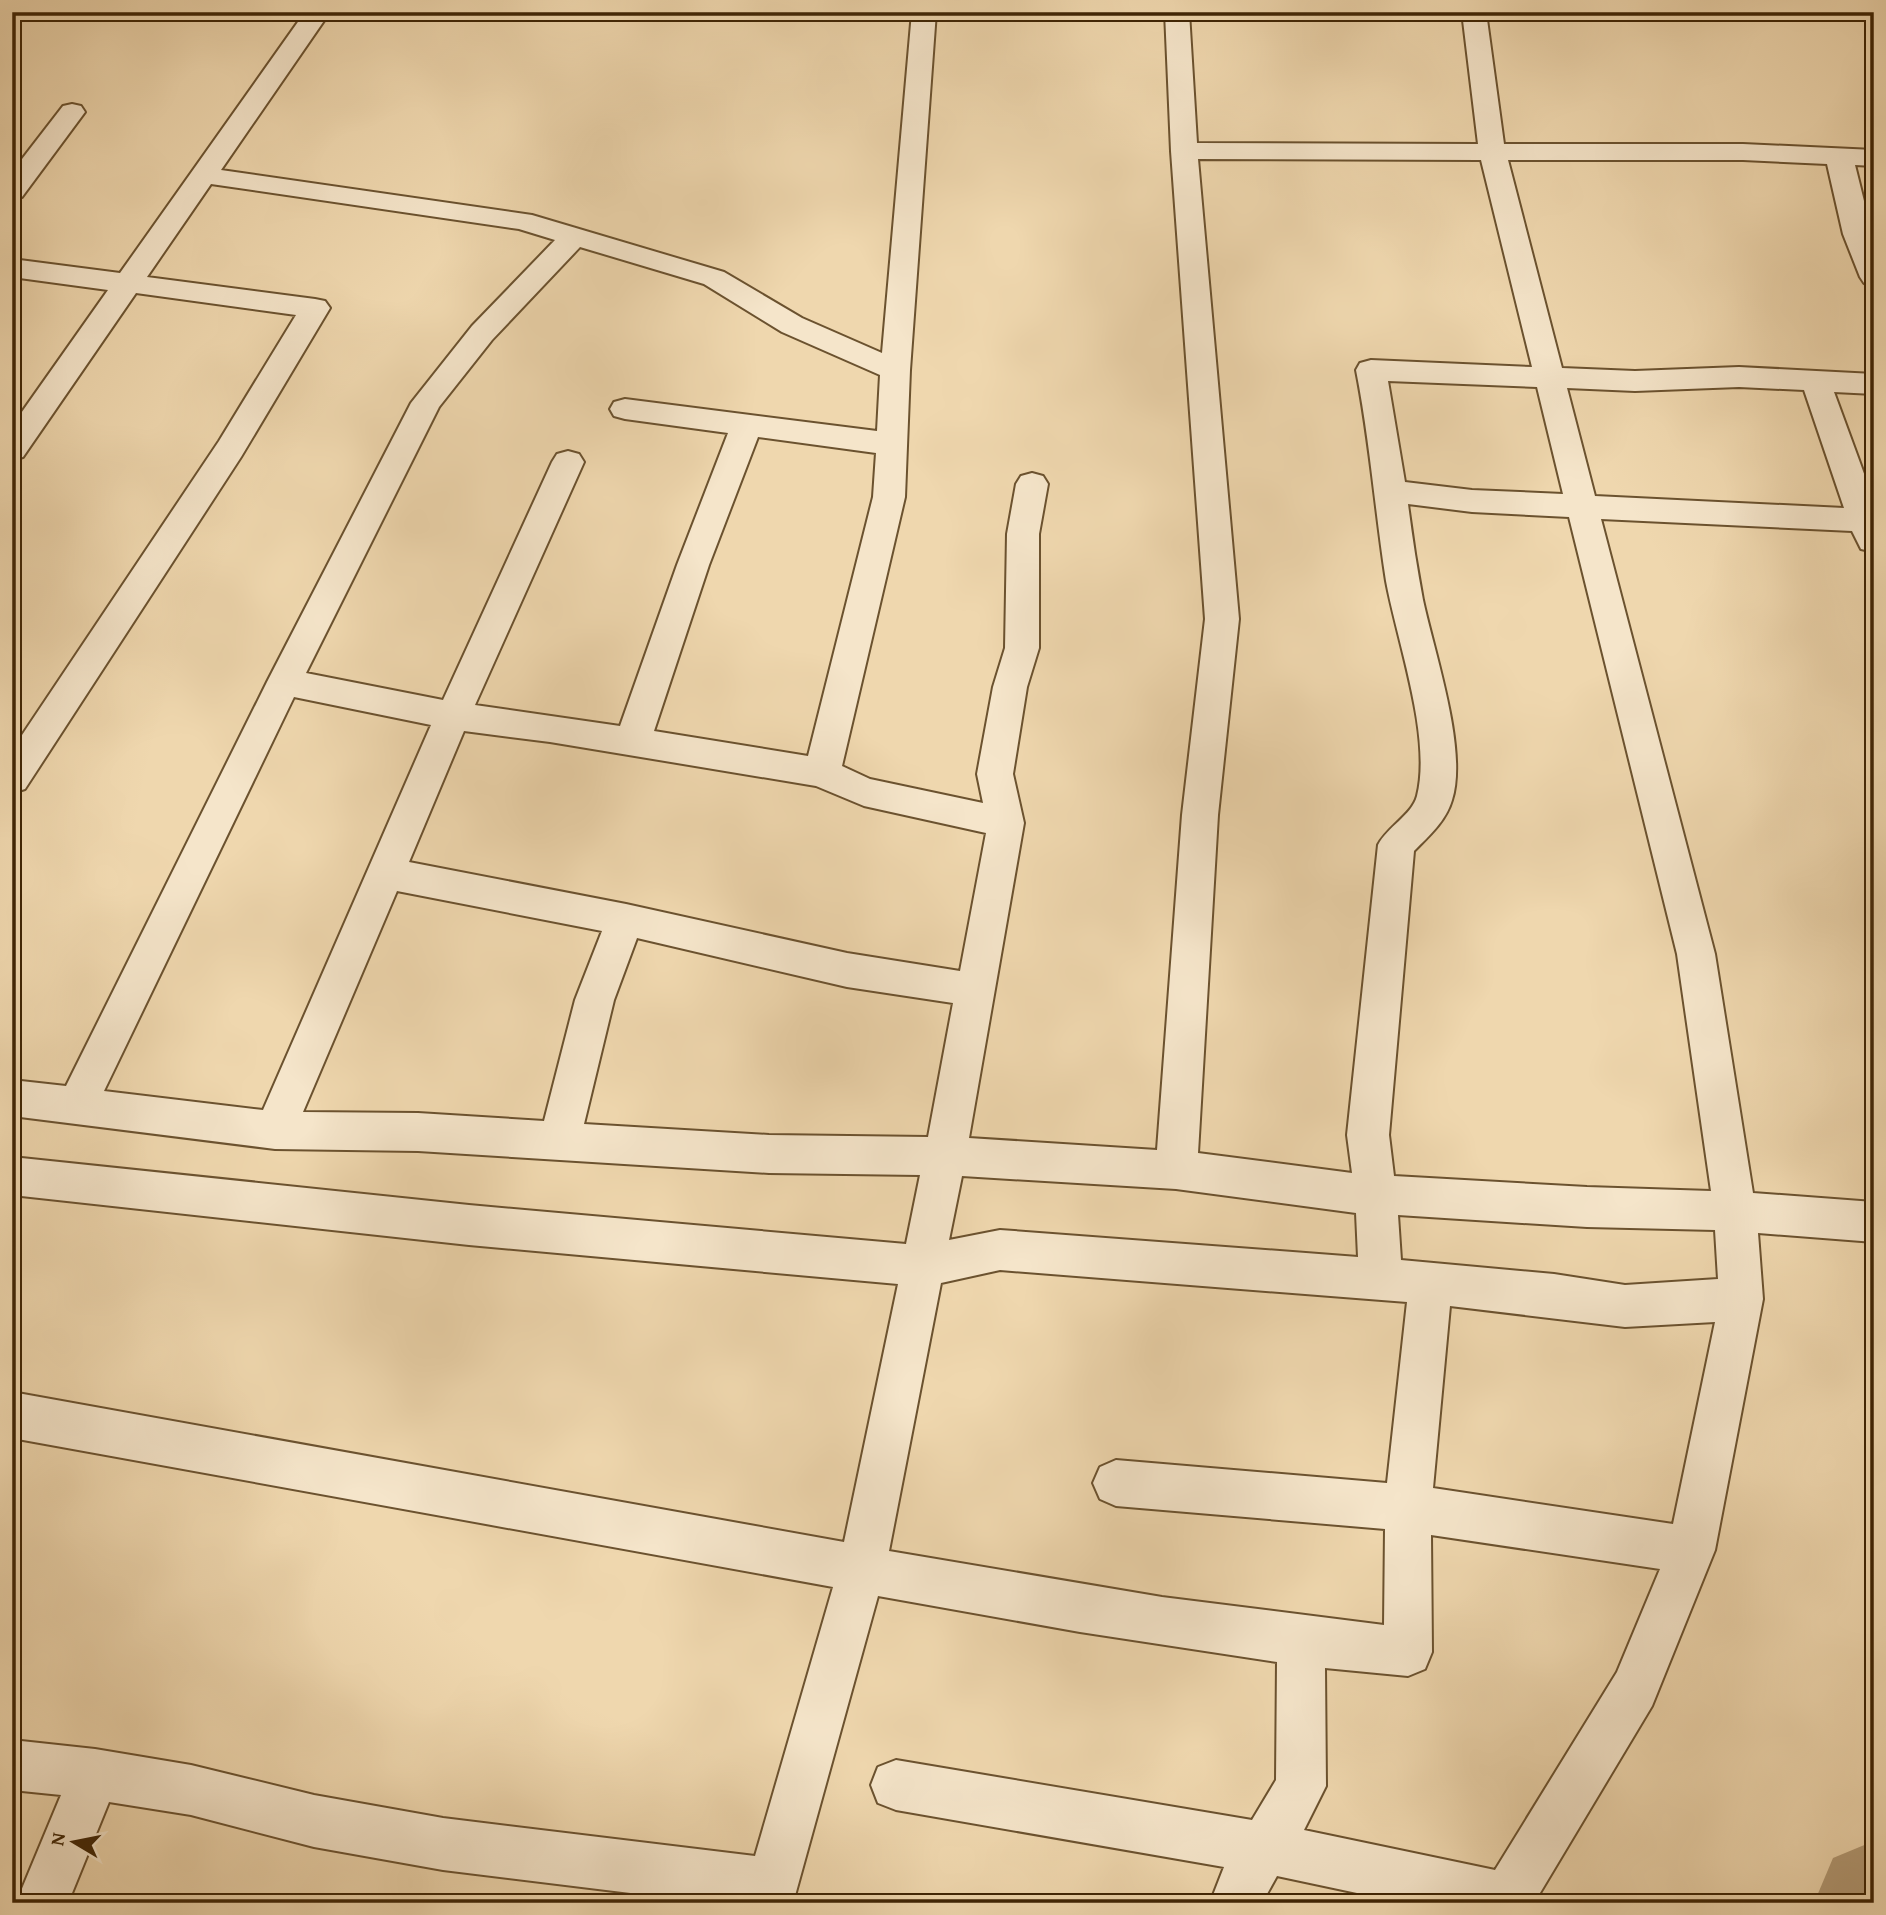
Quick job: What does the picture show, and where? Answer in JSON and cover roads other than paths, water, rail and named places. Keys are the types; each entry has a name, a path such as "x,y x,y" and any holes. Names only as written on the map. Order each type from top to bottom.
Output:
{"street":[{"path":"12,449 318,12"},
{"path":"822,773 889,497 895,370 924,12"},
{"path":"1176,1170 1200,815 1222,619 1184,151 1177,12"},
{"path":"896,1785 1265,1848 1505,1900 1635,1689 1691,1550 1741,1299 1735,1210 1696,954 1492,151 1475,12"},
{"path":"12,191 72,112"},
{"path":"1184,151 1743,152 1874,158"},
{"path":"1839,156 1857,234 1874,277"},
{"path":"202,176 522,221 713,278 792,325 895,370"},
{"path":"76,1107 284,682 426,403 482,333 574,237"},
{"path":"12,268 314,307 230,449 12,779"},
{"path":"1380,1279 1376,1194 1368,1135 1396,845 1416,826 1434,800 1437,749 1403,580 1381,415 1371,370 1635,381 1739,377 1874,384"},
{"path":"1391,491 1472,501 1582,504 1871,529 1815,380"},
{"path":"625,409 892,444"},
{"path":"632,743 693,565 747,425"},
{"path":"275,1130 453,716 568,462"},
{"path":"12,1765 96,1774 191,1790 314,1821 443,1844 769,1894 862,1570 976,990 1006,823 995,774 1010,687 1023,648 1023,534 1032,484"},
{"path":"284,682 453,716 822,773 864,792 1006,823"},
{"path":"386,873 626,920 847,970 976,990"},
{"path":"560,1141 578,1065 612,949 626,920"},
{"path":"12,1098 275,1130 418,1132 769,1154 945,1156 1176,1170 1376,1194 1587,1208 1735,1210 1874,1222"},
{"path":"12,1177 469,1225 923,1266 1000,1250 1431,1283 1554,1295 1625,1306 1741,1299"},
{"path":"12,1415 264,1458 933,1585 1301,1643 1408,1652 1408,1508 1431,1283"},
{"path":"1116,1483 1408,1508 1691,1550"},
{"path":"1236,1903 1238,1893 1301,1786 1301,1643"},
{"path":"42,1903 96,1774"}],"waterway":[{"path":"1872,1903 1874,1899"}]}
